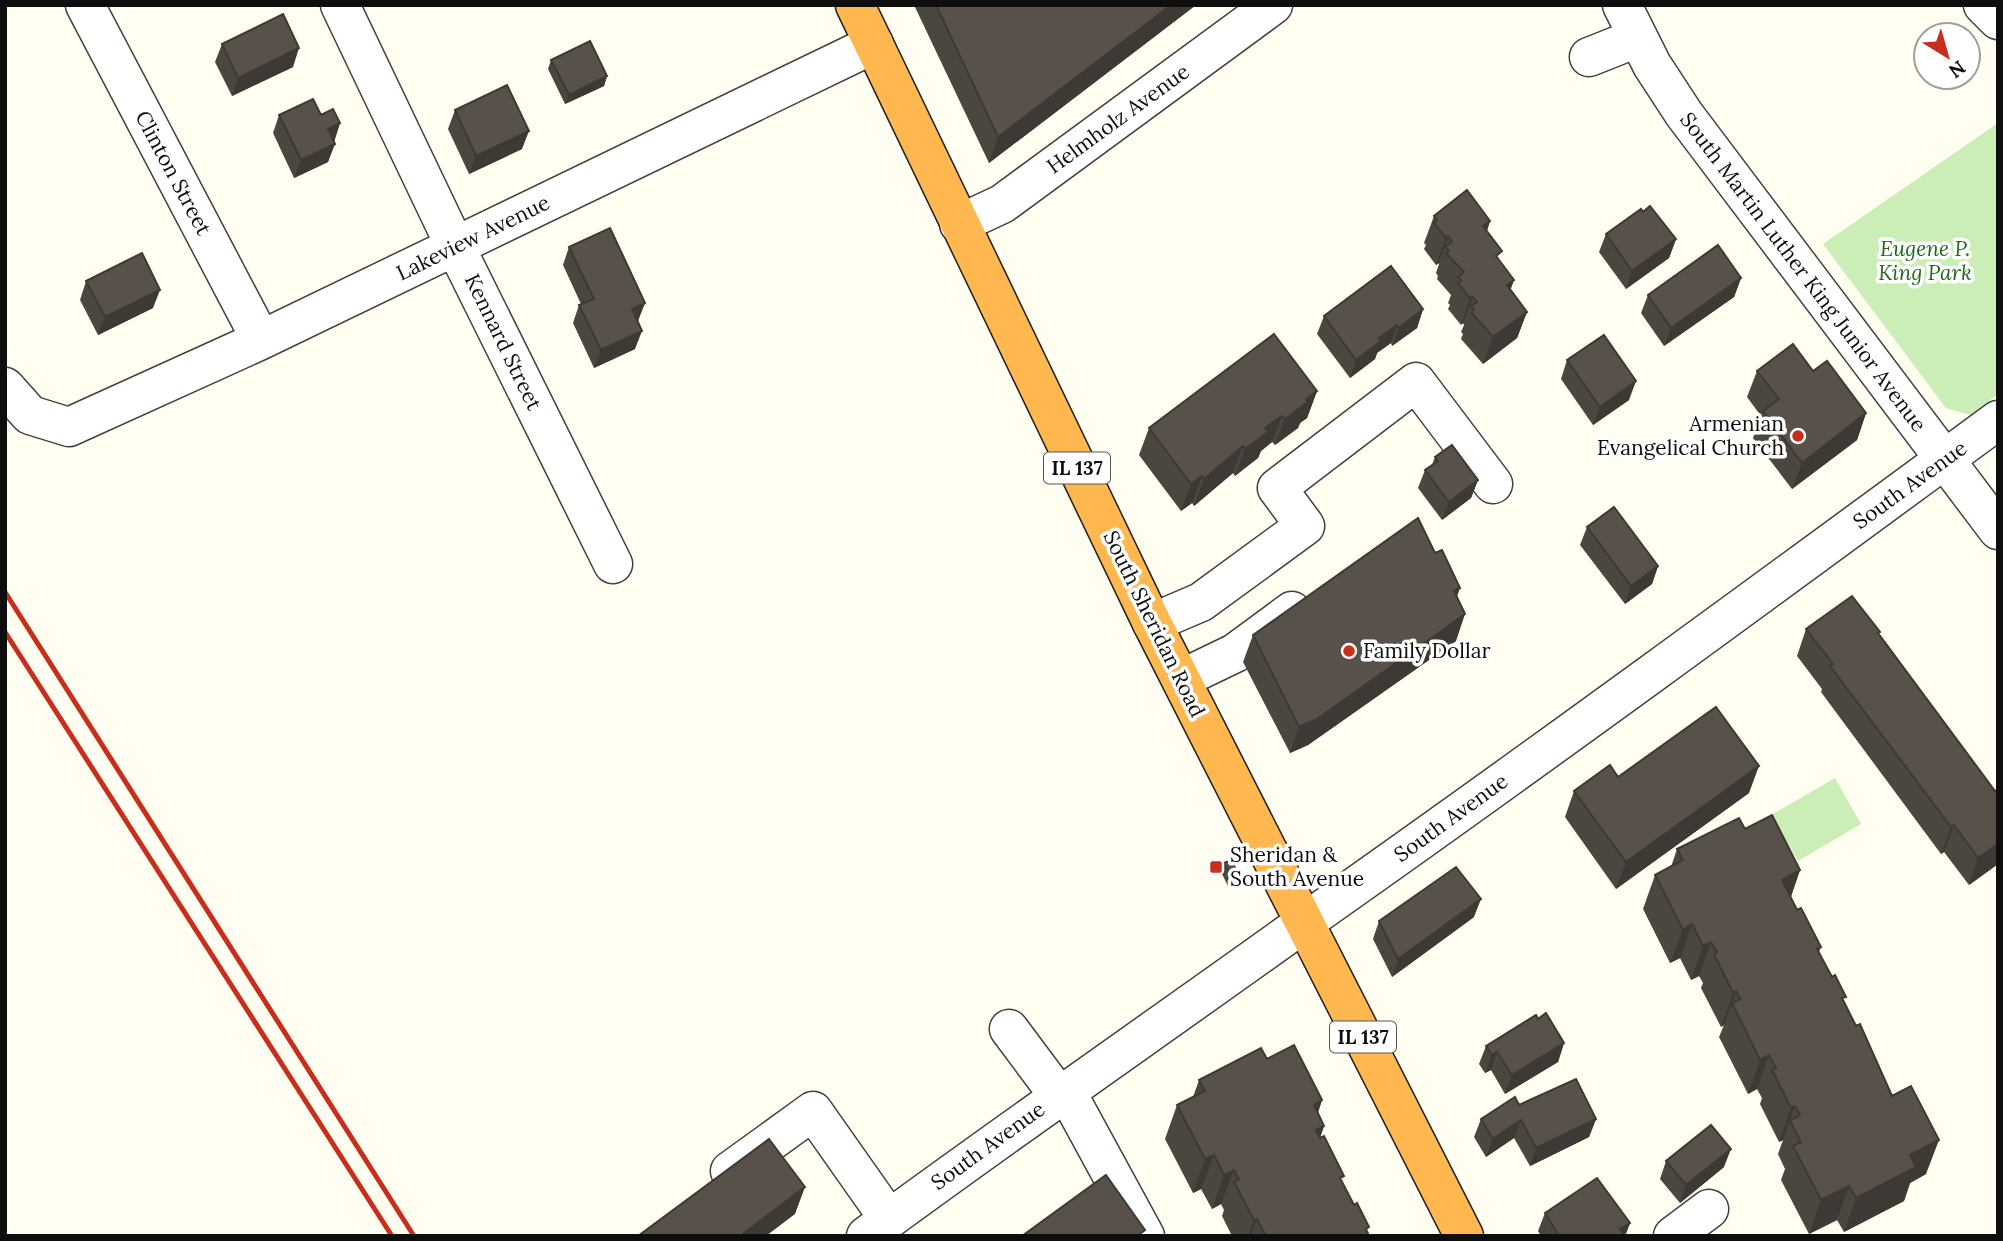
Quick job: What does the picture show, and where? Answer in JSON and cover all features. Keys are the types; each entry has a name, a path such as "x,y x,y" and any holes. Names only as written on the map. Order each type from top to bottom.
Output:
{"highway":[{"name":"South Sheridan Road","path":"855,5 1152,623 1464,1236"}],"street":[{"name":"Clinton Street","path":"85,5 261,340"},
{"name":"Kennard Street","path":"340,5 613,564"},
{"name":"Helmholz Avenue","path":"959,224 1002,204 1273,5"},
{"path":"1983,5 1998,20"},
{"path":"1589,57 1630,22"},
{"name":"South Martin Luther King Junior Avenue","path":"1630,22 1671,96 1700,137 1998,530"},
{"name":"Lakeview Avenue","path":"5,387 30,415 69,427 261,340 874,44"},
{"path":"1152,623 1201,602 1305,526 1277,488 1416,382 1493,484"},
{"name":"South Avenue","path":"876,1230 1062,1094 1305,923 1998,420"},
{"path":"1181,678 1235,653 1322,590"},
{"path":"1009,1028 1062,1094 1145,1236"},
{"path":"705,1189 813,1111 876,1230"},
{"path":"1673,1236 1709,1209"}],"green space":[{"name":"Eugene P. King Park","path":"1998,123 1998,394 1970,415 1946,408 1823,244"},
{"path":"1835,778 1861,824 1798,861 1771,815"}],"building":[{"path":"936,5 1171,5 998,137"},
{"path":"283,14 299,48 238,78 222,44"},
{"path":"590,41 607,76 569,95 551,60"},
{"path":"507,85 529,131 476,156 455,110"},
{"path":"313,99 321,115 333,109 340,123 328,129 335,144 301,160 279,115"},
{"path":"1467,190 1490,221 1483,226 1502,251 1496,256 1514,280 1507,285 1527,312 1493,337 1471,312 1474,310 1471,306 1477,302 1473,297 1470,298 1458,283 1461,280 1458,277 1464,272 1446,253 1449,251 1445,247 1452,242 1434,223 1437,220 1434,216"},
{"path":"1650,206 1676,239 1632,271 1606,234 1641,209 1643,212"},
{"path":"610,228 645,303 632,309 642,331 601,350 579,305 594,299 569,247"},
{"path":"1718,245 1741,278 1671,328 1648,295"},
{"path":"142,253 160,290 105,317 86,281"},
{"path":"1391,266 1423,309 1399,328 1397,325 1379,338 1381,341 1356,360 1324,316"},
{"path":"1274,334 1317,391 1306,399 1308,402 1285,419 1282,416 1265,428 1268,432 1245,449 1243,446 1204,479 1202,476 1191,484 1149,428"},
{"path":"1604,335 1636,381 1600,407 1567,360"},
{"path":"1793,344 1813,371 1827,361 1866,413 1802,463 1763,411 1779,399 1757,371"},
{"path":"1452,445 1478,480 1449,502 1425,470 1438,461 1435,457"},
{"path":"1614,507 1658,566 1631,586 1587,527"},
{"name":"Family Dollar","path":"1418,518 1435,553 1442,550 1460,588 1454,591 1465,614 1317,719 1299,727 1253,635"},
{"path":"1852,596 1995,791 1998,790 1998,844 1978,858 1954,825 1951,827 1830,666 1833,664 1806,629"},
{"path":"1716,707 1759,766 1626,862 1574,791 1610,765 1618,777"},
{"path":"1772,815 1800,870 1782,880 1797,910 1801,908 1821,947 1817,949 1832,977 1835,975 1846,997 1842,998 1856,1026 1860,1024 1892,1096 1911,1086 1939,1140 1910,1155 1916,1167 1856,1198 1849,1186 1821,1200 1793,1146 1801,1142 1790,1121 1800,1115 1795,1106 1791,1108 1772,1070 1776,1068 1769,1055 1760,1060 1732,1003 1740,999 1736,991 1733,993 1714,954 1717,952 1711,942 1703,946 1692,924 1683,930 1655,875 1683,860 1677,849 1739,818 1745,829"},
{"path":"1231,860 1239,875 1233,879 1224,863"},
{"path":"1456,867 1481,899 1398,959 1379,921"},
{"path":"1546,1013 1564,1043 1512,1075 1497,1052 1492,1055 1486,1046 1536,1015 1538,1019"},
{"path":"1294,1045 1322,1100 1314,1105 1324,1126 1316,1130 1320,1138 1324,1136 1344,1176 1340,1178 1369,1227 1366,1229 1369,1236 1266,1236 1257,1219 1254,1220 1234,1182 1239,1180 1234,1170 1224,1175 1214,1155 1205,1159 1177,1105 1205,1091 1199,1080 1261,1048 1267,1059"},
{"path":"1576,1079 1596,1119 1536,1148 1521,1120 1493,1139 1481,1119 1515,1097 1519,1105"},
{"path":"1711,1125 1731,1149 1686,1185 1666,1161"},
{"path":"769,1139 805,1187 740,1236 638,1236"},
{"path":"1106,1175 1145,1230 1137,1236 1022,1236"},
{"path":"1597,1178 1630,1223 1620,1229 1625,1236 1559,1236 1545,1213"}],"railway":[{"path":"5,592 414,1236"},
{"path":"5,632 392,1236"}],"place":[{"name":"Armenian Evangelical Church","path":"1798,436"},
{"name":"Family Dollar","path":"1349,651"},
{"name":"Sheridan & South Avenue","path":"1216,867"}]}
